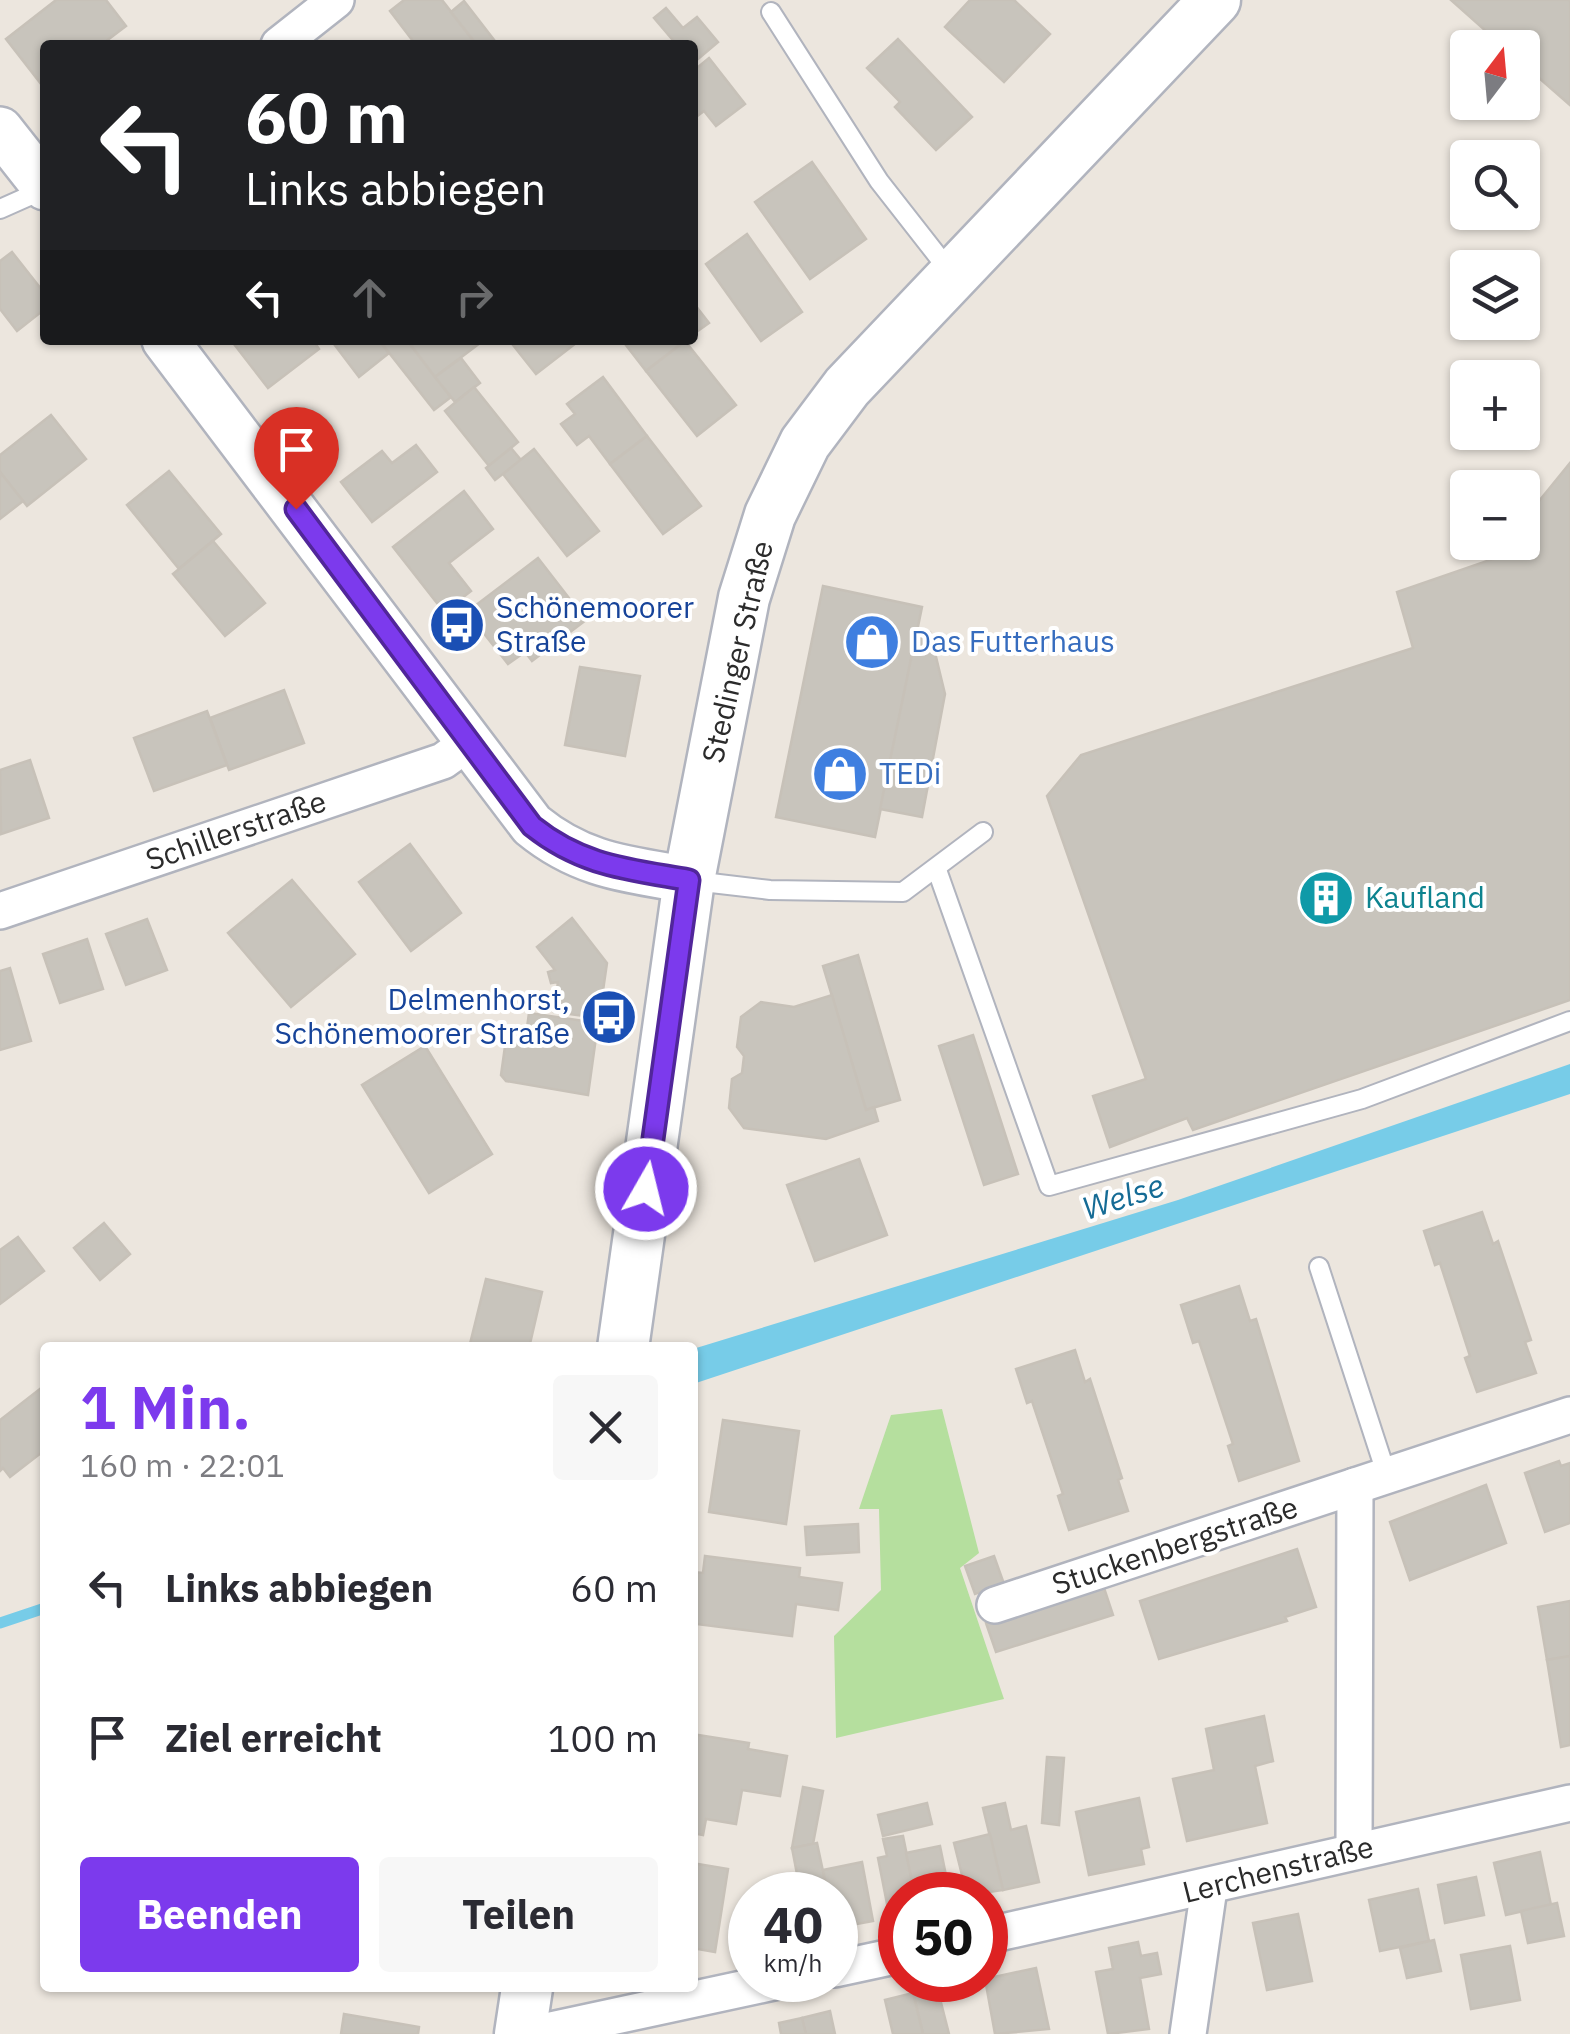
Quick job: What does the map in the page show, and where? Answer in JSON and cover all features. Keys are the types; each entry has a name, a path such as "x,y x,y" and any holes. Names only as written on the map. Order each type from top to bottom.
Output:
{"main road":[{"name":"Stedinger Straße","path":"624,1342 689,880 744,598 770,515 805,443 847,388 1214,0"},
{"path":"520,2034 526,1992"}],"street":[{"path":"285,40 336,0"},
{"path":"0,130 40,182"},
{"path":"169,345 532,826 559,847 592,862 689,880"},
{"name":"Schillerstraße","path":"0,911 443,762 468,743"},
{"name":"Stuckenbergstraße","path":"995,1605 1570,1416"},
{"path":"1354,1850 1371,1481"},
{"name":"Lerchenstraße","path":"1008,1931 1209,1888 1354,1850 1570,1802"},
{"path":"1188,2034 1209,1888"},
{"path":"532,2034 728,1992"}],"lane":[{"path":"770,12 879,181 951,274"},
{"path":"0,210 40,190"},
{"path":"689,880 770,890 903,892 938,870 983,832"},
{"path":"938,870 1050,1186 1362,1100 1570,1021"},
{"path":"1320,1267 1371,1481"}],"green space":[{"path":"942,1409 979,1553 960,1568 1004,1699 836,1738 834,1636 881,1590 879,1509 859,1509 891,1415"}],"water":[{"path":"1570,1064 1570,1094 698,1382 698,1347 1178,1200"}],"building":[{"path":"56,0 106,0 126,26 108,40 40,40 40,83 6,39"},
{"path":"404,0 442,0 473,40 412,40 390,11"},
{"path":"970,0 1014,0 1050,34 1004,82 945,27"},
{"path":"1451,0 1570,0 1570,105 1540,79 1540,30 1485,30"},
{"path":"464,1 494,40 473,40 451,12"},
{"path":"666,8 683,28 697,17 718,42 698,59 698,40 673,40 654,18"},
{"path":"898,39 972,117 936,150 895,107 900,102 867,68"},
{"path":"709,58 745,104 716,126 704,111 698,116 698,67"},
{"path":"812,162 866,239 810,279 755,202"},
{"path":"747,234 802,312 761,341 706,264"},
{"path":"12,252 40,288 40,313 17,331 0,309 0,261"},
{"path":"698,309 709,323 698,331"},
{"path":"235,345 316,345 319,349 268,388"},
{"path":"335,345 383,345 389,353 359,377"},
{"path":"383,345 411,345 451,397 434,410"},
{"path":"411,345 477,345 435,377"},
{"path":"513,345 574,345 536,374"},
{"path":"626,345 680,345 646,371"},
{"path":"680,345 688,345 736,405 697,436 646,371"},
{"path":"461,358 480,383 455,402 435,377"},
{"path":"603,377 647,436 610,464 589,436 577,445 561,424 575,414 567,404"},
{"path":"474,387 518,442 489,466 445,411"},
{"path":"51,415 86,459 27,506 0,472 0,455"},
{"path":"647,436 701,506 663,534 610,464"},
{"path":"416,445 437,472 372,522 341,482 382,451 392,463"},
{"path":"511,448 521,460 495,480 486,468"},
{"path":"534,449 599,531 567,556 503,474"},
{"name":"Kaufland","path":"1570,463 1570,1000 1193,1130 1187,1118 1110,1147 1093,1096 1146,1079 1047,796 1081,755 1413,648 1397,592 1490,560 1540,560 1540,500"},
{"path":"169,471 221,534 179,569 127,505"},
{"path":"0,472 23,501 0,519"},
{"path":"464,491 493,529 449,563 471,591 444,612 393,547"},
{"path":"213,541 265,603 225,636 173,574"},
{"path":"538,558 586,620 532,661 525,652 508,664 467,612"},
{"path":"823,586 922,607 875,837 776,817"},
{"path":"917,630 930,632 945,694 922,817 880,809"},
{"path":"580,667 640,676 625,756 565,745"},
{"path":"284,690 304,743 229,770 210,718"},
{"path":"207,711 227,765 154,791 134,738"},
{"path":"30,760 49,818 1,834 0,770"},
{"path":"410,844 461,913 411,951 359,882"},
{"path":"292,880 355,954 291,1007 228,933"},
{"path":"572,918 607,963 599,1018 554,1012 558,982 551,983 548,972 555,970 537,947"},
{"path":"147,919 167,970 126,985 106,934"},
{"path":"87,939 103,989 60,1003 43,954"},
{"path":"858,955 900,1100 866,1110 823,966"},
{"path":"10,968 31,1041 0,1050 0,971"},
{"path":"832,995 866,1110 874,1107 878,1121 826,1139 744,1128 729,1108 732,1079 742,1073 744,1056 737,1047 741,1017 761,1002 794,1007"},
{"path":"529,1013 598,1023 588,1095 506,1081 501,1075 506,1039 525,1042"},
{"path":"973,1035 1018,1174 984,1185 939,1046"},
{"path":"425,1046 492,1154 429,1193 362,1085"},
{"path":"859,1159 887,1235 815,1261 787,1185"},
{"path":"1482,1212 1493,1244 1498,1241 1531,1340 1525,1342 1536,1373 1477,1392 1465,1358 1470,1356 1440,1263 1435,1265 1424,1231"},
{"path":"104,1223 130,1254 100,1280 74,1248"},
{"path":"18,1237 44,1271 0,1304 0,1250"},
{"path":"486,1279 542,1292 530,1342 470,1342"},
{"path":"1239,1286 1250,1321 1256,1319 1299,1461 1239,1481 1228,1446 1233,1444 1199,1341 1193,1343 1181,1305"},
{"path":"1075,1350 1085,1382 1090,1379 1122,1478 1118,1480 1128,1511 1069,1530 1058,1496 1063,1494 1032,1401 1027,1403 1016,1369"},
{"path":"40,1389 40,1454 10,1477 3,1468 0,1471 0,1420"},
{"path":"723,1420 799,1431 786,1524 709,1512"},
{"path":"1559,1461 1561,1466 1570,1463 1570,1523 1545,1532 1525,1473"},
{"path":"1486,1485 1506,1543 1410,1580 1390,1522"},
{"path":"858,1524 859,1552 807,1555 805,1527"},
{"path":"1297,1549 1316,1607 1285,1617 1287,1621 1159,1659 1140,1601"},
{"path":"705,1556 800,1568 799,1577 842,1583 838,1610 796,1604 792,1636 698,1624 698,1573 703,1573"},
{"path":"994,1556 1004,1584 975,1594 965,1566"},
{"path":"1103,1585 1113,1615 996,1652 986,1623"},
{"path":"1570,1601 1570,1656 1547,1660 1538,1607"},
{"path":"1570,1656 1570,1745 1561,1747 1547,1660"},
{"path":"1264,1716 1273,1761 1255,1766 1267,1823 1187,1841 1173,1779 1214,1770 1206,1729"},
{"path":"698,1735 749,1743 748,1749 787,1756 780,1796 742,1790 736,1824 706,1819 703,1835 698,1834"},
{"path":"1047,1757 1064,1758 1059,1825 1042,1823"},
{"path":"803,1787 823,1791 813,1844 792,1848"},
{"path":"1139,1798 1149,1847 1141,1849 1144,1864 1089,1875 1076,1812"},
{"path":"927,1803 932,1824 883,1836 878,1815"},
{"path":"1005,1803 1011,1830 1026,1826 1039,1882 1008,1889 1008,1872 999,1872 983,1808"},
{"path":"990,1834 999,1872 961,1872 954,1843"},
{"path":"903,1836 910,1872 881,1872 878,1858 887,1856 883,1839"},
{"path":"817,1843 823,1872 797,1872 792,1848"},
{"path":"940,1846 945,1872 910,1872 906,1853"},
{"path":"1540,1852 1551,1905 1506,1915 1494,1863"},
{"path":"862,1862 873,1921 858,1924 858,1872 823,1870"},
{"path":"698,1864 728,1869 715,1952 698,1949"},
{"path":"1476,1877 1484,1915 1445,1923 1438,1885"},
{"path":"1418,1889 1429,1941 1380,1951 1369,1900"},
{"path":"1557,1903 1564,1936 1528,1943 1521,1911"},
{"path":"1298,1914 1312,1981 1267,1990 1253,1923"},
{"path":"1434,1940 1441,1971 1407,1978 1400,1948"},
{"path":"1138,1942 1141,1956 1157,1953 1161,1974 1140,1978 1149,2029 1108,2034 1096,1972 1113,1969 1109,1948"},
{"path":"1510,1946 1520,2000 1471,2009 1461,1955"},
{"path":"1036,1968 1049,2029 995,2034 989,2002 1008,2002 1008,1974"},
{"path":"885,2002 915,2002 923,2034 893,2034"},
{"path":"915,2002 941,2002 949,2034 923,2034"},
{"path":"830,2011 835,2034 806,2034 802,2018"},
{"path":"344,2014 419,2027 418,2034 341,2034"},
{"path":"802,2018 806,2034 781,2034 779,2023"}],"waterway":[{"name":"Welse","path":"0,1623 40,1610"}],"place":[{"name":"Schönemoorer Straße","path":"457,625"},
{"name":"Das Futterhaus","path":"872,642"},
{"name":"TEDi","path":"840,774"},
{"name":"Kaufland","path":"1326,898"},
{"name":"Delmenhorst, Schönemoorer Straße","path":"609,1017"}],"route":[{"path":"296,509 532,826 559,847 592,862 689,880 646,1189"}]}
